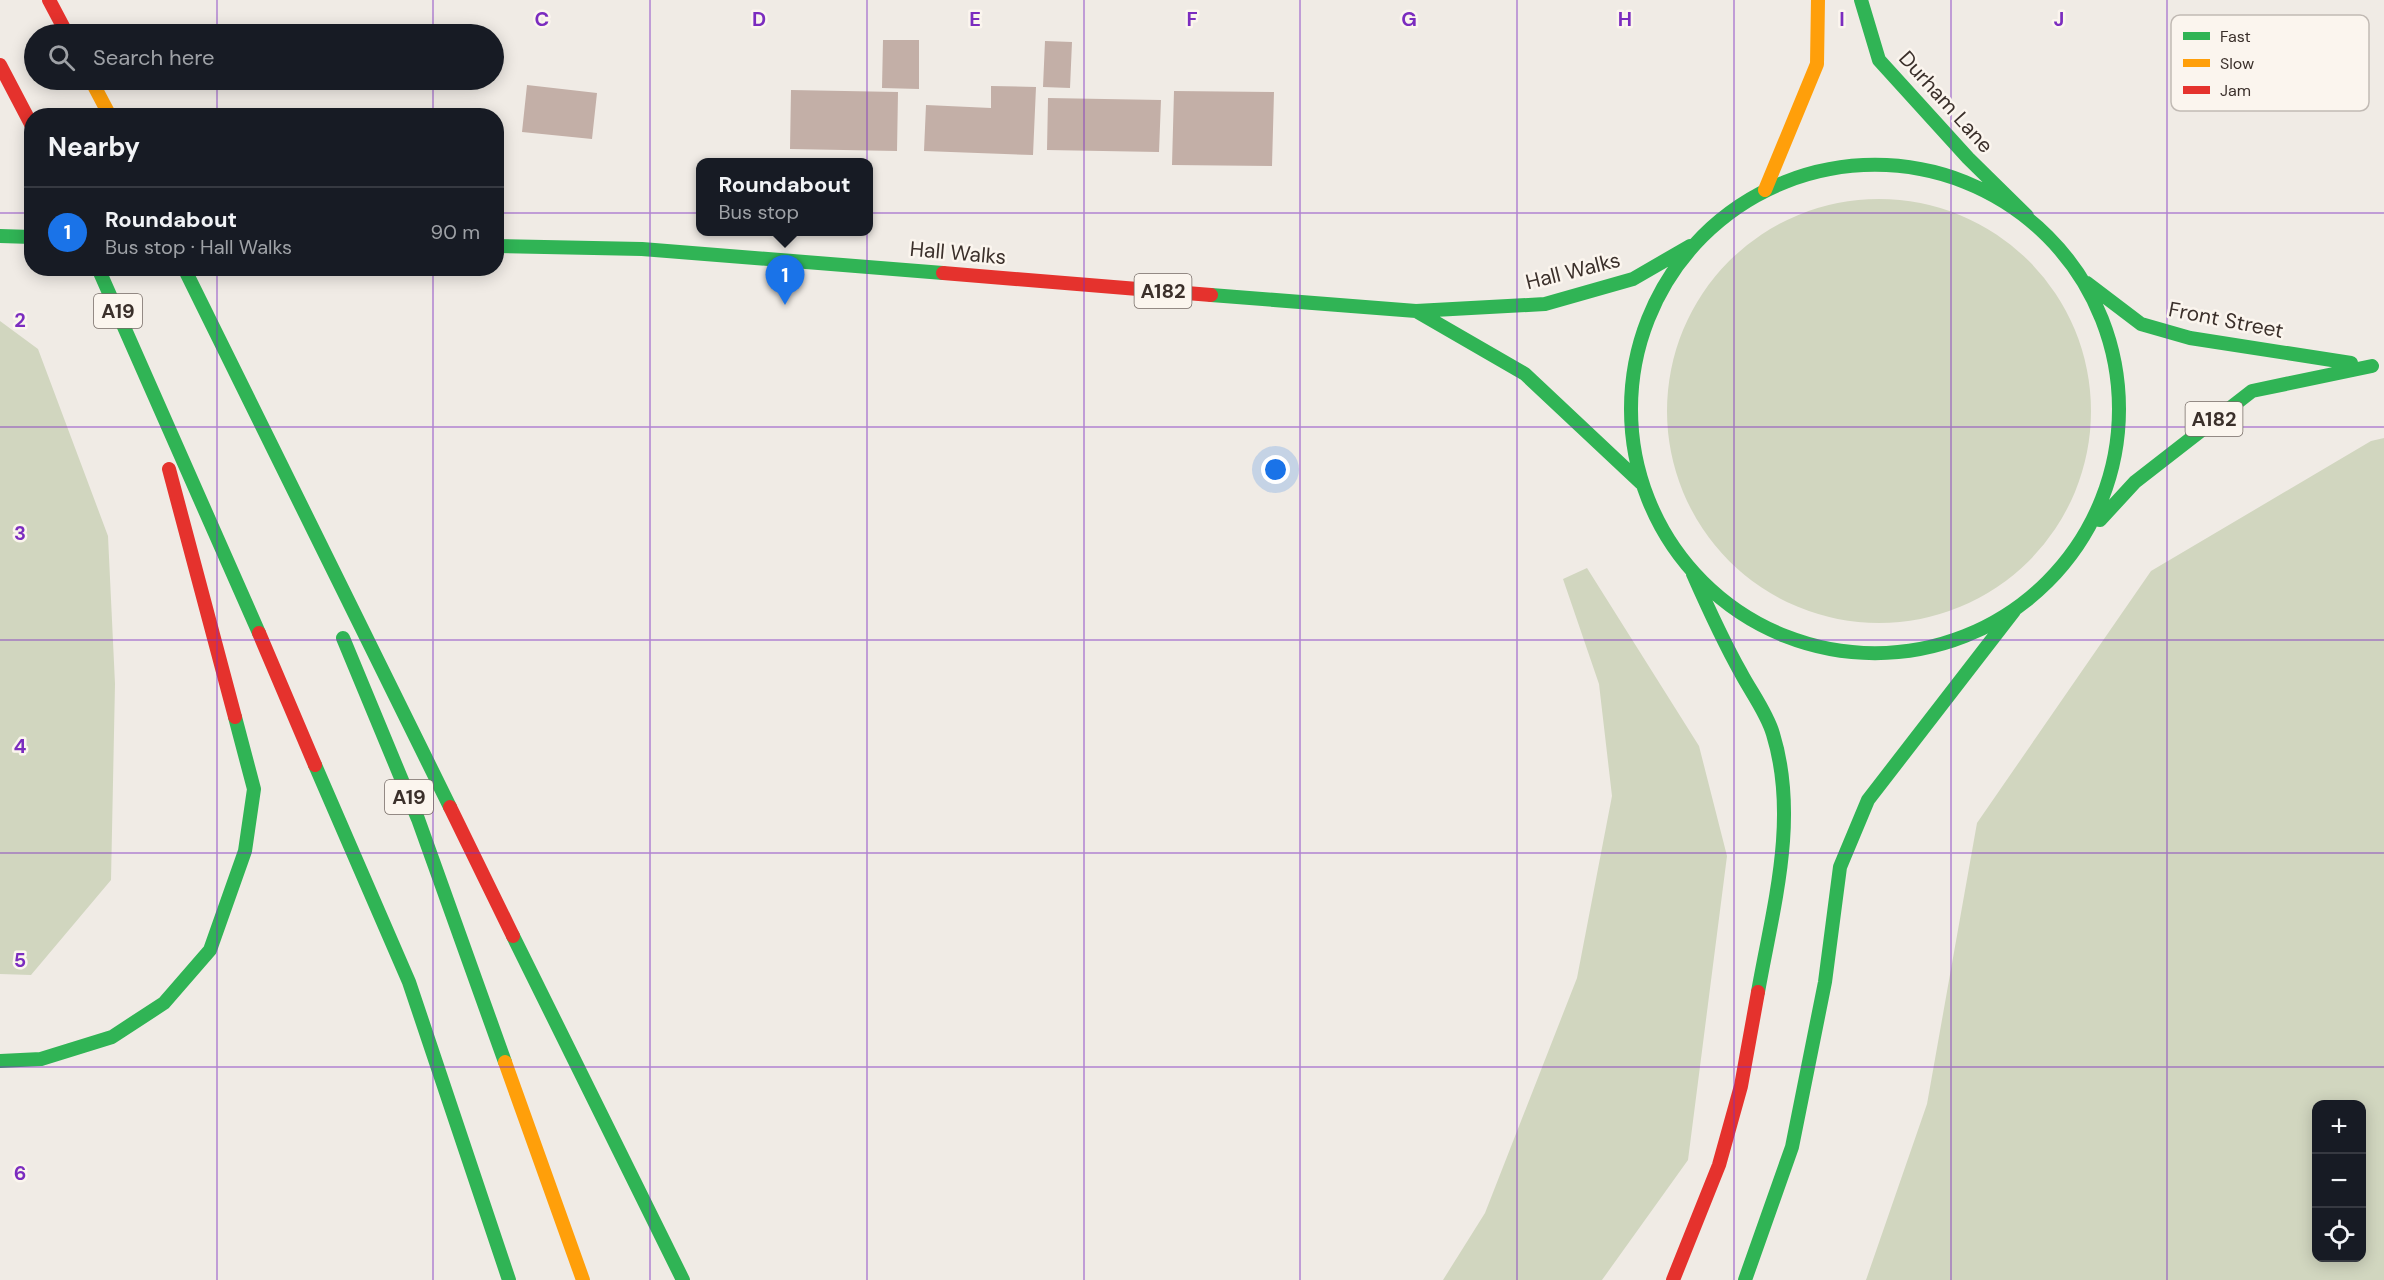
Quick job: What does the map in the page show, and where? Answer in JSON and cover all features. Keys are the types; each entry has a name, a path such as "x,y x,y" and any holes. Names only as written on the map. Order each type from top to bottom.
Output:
{"main road":[{"path":"49,0 62,24"},
{"path":"1765,190 1817,64 1818,0"},
{"name":"Durham Lane","path":"1861,0 1880,60 1968,158 2027,216 2085,282"},
{"path":"0,65 24,112"},
{"path":"96,90 106,108"},
{"path":"1765,190 1821,170 1893,164 1951,176 2027,216"},
{"name":"Hall Walks","path":"504,246 642,249 1416,311 1545,304 1633,279 1694,243 1765,190"},
{"path":"0,236 24,237"},
{"path":"1694,243 1644,326 1633,378 1630,420 1641,483 1672,546 1694,574 1749,623 1808,647 1882,653 1960,638 2014,611"},
{"name":"A19","path":"102,276 138,354 409,982 509,1280"},
{"path":"188,276 683,1280"},
{"path":"1744,1280 1792,1148 1825,982 1840,867 1868,800 2014,611 2058,572 2089,532 2114,466 2120,411 2113,348 2085,282"},
{"name":"Front Street","path":"2085,282 2141,324 2190,338 2378,366"},
{"name":"Hall Walks","path":"1416,311 1525,374 1641,483"},
{"path":"211,324 298,533"},
{"path":"0,1061 41,1059 112,1037 164,1003 210,950 245,851 254,789 138,354"},
{"name":"Front Street","path":"2089,532 2135,482 2252,391 2378,366"},
{"path":"1673,1280 1719,1165 1741,1086 1780,869 1786,815 1783,780 1773,732 1722,638 1694,574"},
{"name":"A19","path":"335,621 418,819 583,1280"}],"green space":[{"path":"1879,199 1920,203 1960,215 1997,235 2029,261 2055,293 2075,330 2087,370 2091,411 2087,452 2075,492 2055,529 2029,561 1997,587 1960,607 1920,619 1879,623 1838,619 1798,607 1761,587 1729,561 1703,529 1683,492 1671,452 1667,411 1671,370 1683,330 1703,293 1729,261 1761,235 1798,215 1838,203"},
{"path":"0,321 38,349 108,536 115,684 111,880 31,975 0,974"},
{"path":"2384,438 2384,1280 1866,1280 1927,1104 1977,823 2151,571 2371,441"},
{"path":"1587,568 1699,746 1727,856 1688,1160 1602,1280 1443,1280 1485,1213 1577,978 1612,796 1599,684 1563,579"}],"building":[{"path":"883,40 919,40 919,89 882,88"},
{"path":"1045,41 1072,42 1070,88 1043,87"},
{"path":"527,85 597,93 592,139 522,132"},
{"path":"991,86 1036,87 1033,155 924,151 926,105 991,108"},
{"path":"791,90 898,92 897,151 790,149"},
{"path":"1174,91 1274,92 1272,166 1172,165"},
{"path":"1048,98 1161,100 1159,152 1047,150"}],"traffic: fast":[{"path":"1861,0 1879,60 1968,158 2027,216"},
{"path":"1875,165 1923,170 1968,184 2010,206 2047,237 2078,274 2100,316 2114,361 2119,409 2114,457 2100,502 2078,544 2047,581 2010,612 1968,634 1923,648 1875,653 1827,648 1782,634 1740,612 1703,581 1672,544 1650,502 1636,457 1631,409 1636,361 1650,316 1672,274 1703,237 1740,206 1782,184 1827,170 1875,165"},
{"path":"0,236 24,237"},
{"path":"504,246 642,249 943,273"},
{"path":"1211,295 1416,311 1545,304 1633,279 1690,246"},
{"path":"102,276 259,633"},
{"path":"188,276 450,807"},
{"path":"2087,283 2141,324 2190,338 2351,363"},
{"path":"1416,311 1525,374 1641,483"},
{"path":"2100,520 2135,482 2252,391 2372,366"},
{"path":"1693,574 1728,649 1767,718 1780,766 1784,798 1781,863 1758,992"},
{"path":"1745,1280 1792,1147 1825,982 1840,867 1868,800 2014,611"},
{"path":"343,638 418,819 505,1062"},
{"path":"0,1061 41,1059 112,1037 164,1003 210,950 245,851 254,789 235,717"},
{"path":"315,765 409,982 509,1280"},
{"path":"513,936 683,1280"}],"traffic: slow":[{"path":"1765,190 1817,64 1818,0"},
{"path":"96,90 106,108"},
{"path":"505,1062 583,1280"}],"traffic: jam":[{"path":"49,0 62,24"},
{"path":"0,65 24,111"},
{"path":"943,273 1211,295"},
{"path":"169,469 235,717"},
{"path":"259,633 315,765"},
{"path":"450,807 513,936"},
{"path":"1673,1280 1719,1165 1741,1086 1758,992"}],"place":[{"name":"Roundabout","path":"785,305"}]}
